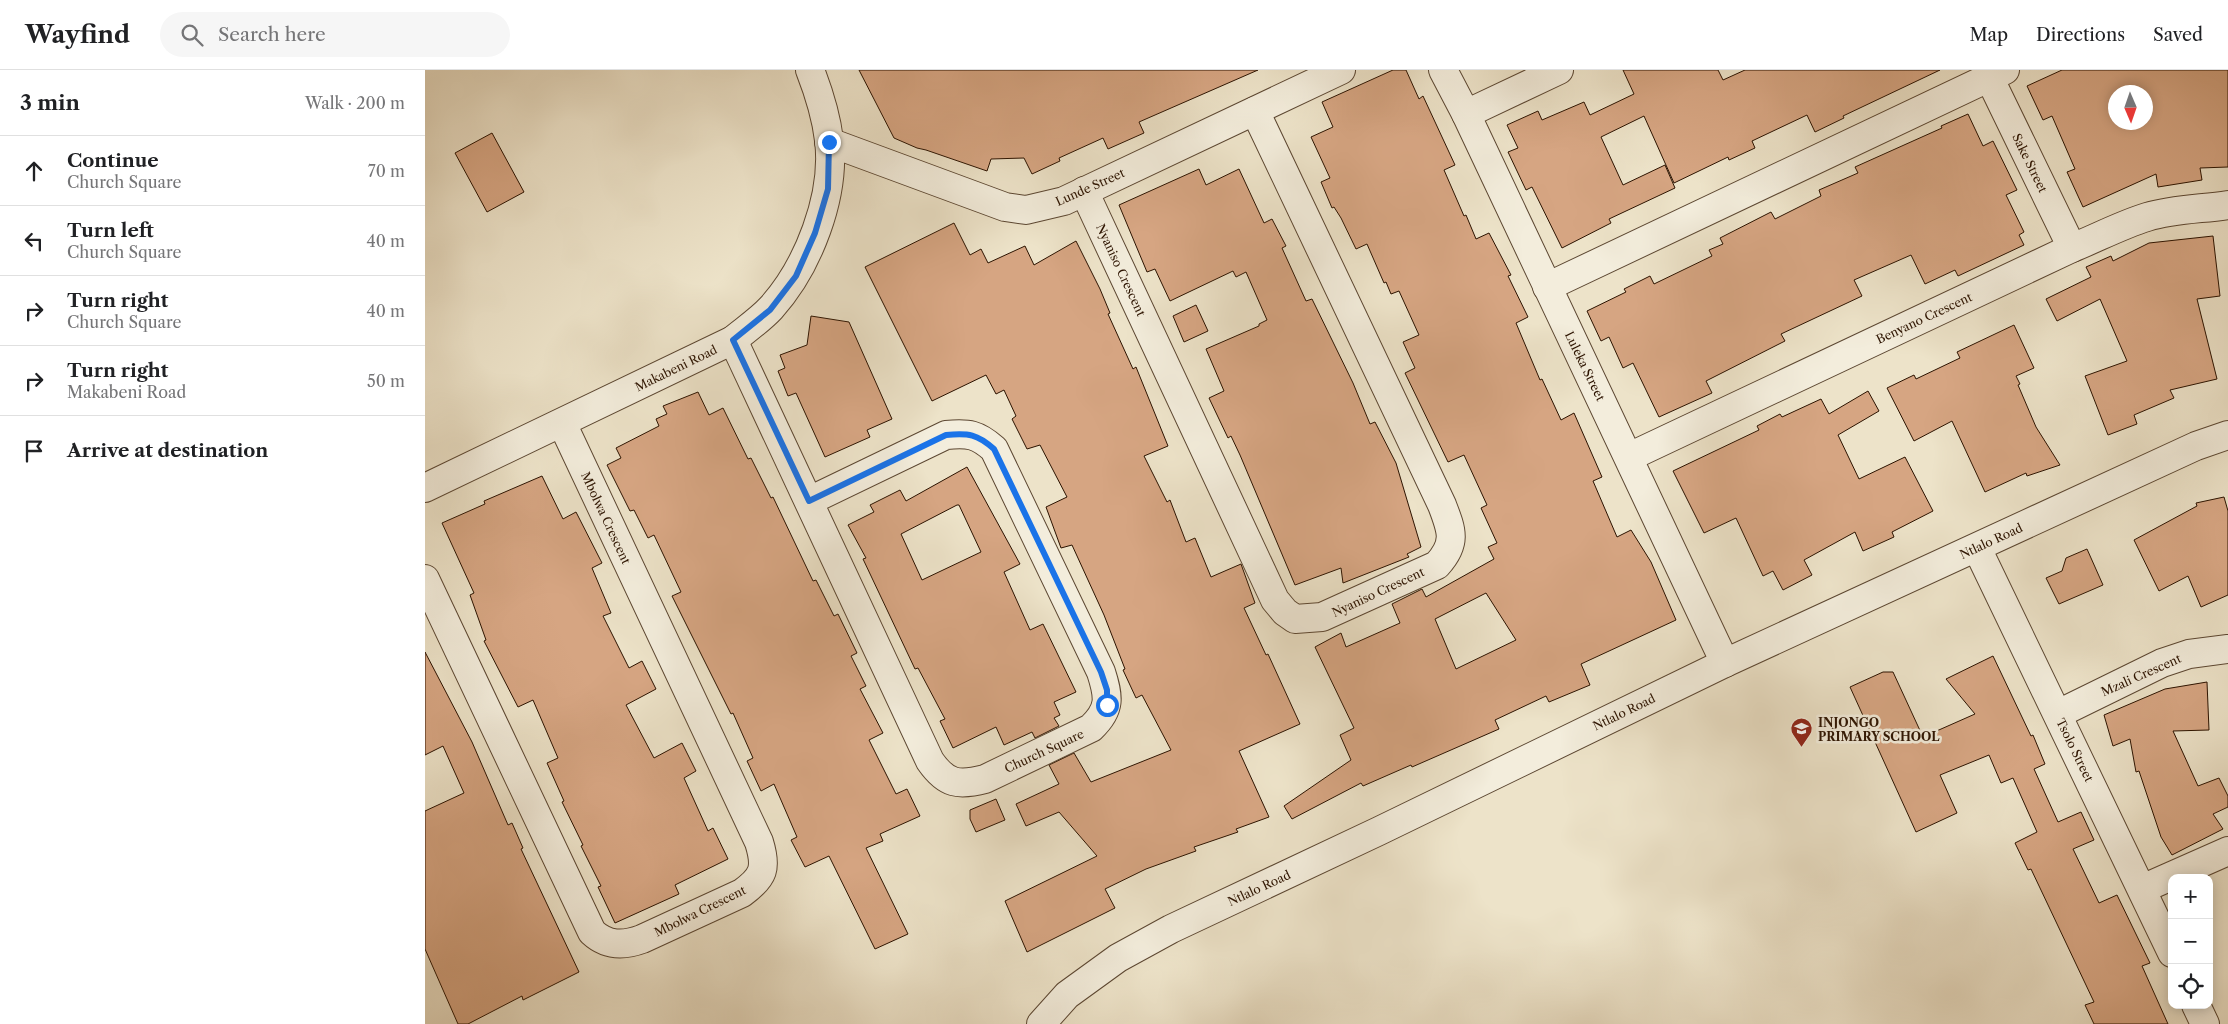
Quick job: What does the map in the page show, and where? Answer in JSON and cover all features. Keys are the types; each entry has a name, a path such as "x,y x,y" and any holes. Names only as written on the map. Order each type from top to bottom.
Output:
{"street":[{"name":"Makabeni Road","path":"425,488 733,340 770,310 796,276 815,233 828,189 829,142 822,101 810,70"},
{"name":"Lunde Street","path":"829,142 1005,207 1026,210 1047,206 1084,191 1341,70"},
{"name":"Luleka Street","path":"1443,70 1466,114 1725,663"},
{"path":"1466,114 1559,70"},
{"path":"1547,287 1996,74"},
{"name":"Sake Street","path":"1996,74 2072,248"},
{"name":"Nyaniso Crescent","path":"1084,191 1275,600 1285,612 1295,619 1322,617 1437,565 1447,554 1451,542 1450,525 1442,505 1255,111"},
{"name":"Benyano Crescent","path":"1629,457 2072,248 2149,216 2228,206"},
{"name":"Church Square","path":"733,340 930,761 940,774 953,782 968,783 985,779 1091,728 1102,718 1107,705 1107,690 1101,672 994,449 981,438 966,434 946,435 809,501"},
{"name":"Mbolwa Crescent","path":"425,579 592,932 601,940 613,944 627,944 642,939 742,893 755,883 762,872 764,858 759,842 562,423"},
{"name":"Ntlalo Road","path":"1041,1024 1067,995 1082,984 1118,958 1171,929 1379,831 1725,663 2196,446 2228,435"},
{"name":"Tsolo Street","path":"1977,548 2168,944"},
{"name":"Mzali Crescent","path":"2058,714 2162,664 2189,654 2228,649"},
{"path":"2142,889 2228,852"},
{"path":"2198,1009 2205,1024"}],"building":[{"path":"859,70 1258,70 1139,122 1144,133 1108,149 1103,138 1059,158 1060,161 1032,174 1024,158 991,159 987,171 917,148 894,138"},
{"path":"1393,70 1406,70 1419,99 1423,96 1455,165 1444,170 1464,216 1466,215 1476,239 1489,233 1511,275 1508,276 1528,317 1516,323 1540,380 1542,379 1561,420 1574,413 1602,477 1593,481 1617,537 1631,530 1651,562 1676,620 1581,664 1590,685 1549,702 1546,696 1495,720 1499,729 1412,767 1411,765 1363,786 1361,783 1292,819 1284,806 1351,760 1340,735 1354,728 1315,647 1341,633 1346,647 1400,623 1392,604 1422,589 1426,597 1494,559 1488,547 1497,543 1481,508 1487,505 1464,455 1448,462 1405,373 1415,368 1403,342 1419,335 1399,291 1391,294 1386,282 1384,283 1367,244 1356,249 1341,218 1334,207 1332,208 1321,182 1330,178 1311,137 1333,127 1322,102","holes":["1486,593 1516,640 1456,669 1435,619"]},
{"path":"1623,70 1718,70 1723,80 1745,70 1940,70 1843,116 1844,118 1815,132 1807,115 1752,141 1755,148 1729,160 1728,157 1674,183 1644,116 1601,137 1623,185 1665,165 1675,188 1609,219 1611,223 1562,248 1532,187 1526,190 1508,152 1518,148 1507,125 1538,111 1542,120 1584,102 1590,115 1634,94"},
{"path":"2062,70 2228,70 2228,167 2200,168 2202,180 2158,187 2156,174 2083,207 2067,172 2075,169 2052,116 2043,120 2027,86"},
{"path":"1968,114 1983,146 1993,141 2017,190 2006,195 2024,232 2019,235 2024,245 1958,276 1955,270 1925,284 1911,255 1854,280 1862,296 1781,334 1785,341 1706,381 1712,393 1659,417 1633,363 1623,368 1609,337 1601,341 1587,311 1626,292 1624,289 1650,276 1654,284 1712,256 1709,250 1723,244 1720,238 1771,212 1775,219 1821,196 1819,190 1858,173 1855,167 1942,128 1941,126"},
{"path":"492,133 524,192 487,212 455,153"},
{"path":"1199,169 1206,185 1239,169 1264,223 1272,219 1286,246 1282,248 1306,301 1312,299 1353,383 1370,424 1375,422 1396,463 1421,547 1407,554 1409,557 1343,583 1341,568 1295,585 1240,455 1231,436 1228,438 1209,398 1224,391 1206,349 1259,326 1259,324 1267,320 1246,272 1236,277 1233,271 1170,301 1155,269 1147,272 1119,205"},
{"path":"954,223 970,255 981,249 988,263 1025,246 1034,265 1076,241 1100,289 1110,313 1108,314 1133,369 1136,367 1168,446 1144,456 1167,502 1170,500 1186,542 1195,538 1211,577 1241,564 1255,603 1244,608 1266,655 1268,654 1300,724 1239,751 1269,817 1236,829 1238,832 1194,847 1196,851 1146,869 1105,889 1115,908 1027,952 1005,901 1097,856 1059,812 1026,826 1016,804 1059,784 1049,765 1074,753 1091,782 1171,750 1142,695 1136,698 1123,670 1125,669 1104,615 1072,545 1061,548 1046,507 1067,497 1040,445 1027,449 1012,419 1016,416 1004,390 996,394 986,375 932,401 865,267"},
{"path":"2213,236 2220,296 2197,299 2217,379 2170,390 2174,398 2134,415 2137,424 2108,435 2085,376 2127,361 2100,299 2057,321 2046,299 2091,277 2086,267 2111,256 2113,261 2149,243"},
{"path":"1196,305 1208,331 1184,342 1173,316"},
{"path":"811,316 849,322 892,419 867,430 870,437 825,457 796,393 788,396 778,371 785,368 780,355 807,345"},
{"path":"2014,325 2034,368 2016,376 2020,384 2018,385 2036,427 2060,465 2027,476 2026,473 1985,492 1952,421 1914,441 1887,388 1914,375 1916,379 1960,358 1957,352"},
{"path":"1868,391 1879,411 1838,435 1859,479 1905,457 1933,511 1892,532 1894,537 1863,551 1855,532 1804,560 1812,575 1783,590 1773,571 1763,576 1736,518 1704,533 1673,471 1759,430 1757,426 1780,414 1782,417 1821,399 1829,414"},
{"path":"698,392 709,415 723,408 748,459 751,458 771,498 773,497 813,581 816,580 834,616 838,614 857,653 851,656 866,686 860,689 883,733 869,740 896,794 907,789 920,816 880,834 883,841 866,848 908,934 875,949 829,856 805,867 791,840 797,837 774,784 761,791 747,761 753,758 733,713 731,714 672,596 681,592 654,535 648,538 634,510 630,511 607,465 621,458 616,448 659,426 656,419 667,414 663,406"},
{"path":"967,467 1020,564 1004,572 1030,630 1043,624 1076,692 1054,702 1060,715 1054,718 1059,726 1035,738 1032,732 1004,745 996,727 953,748 940,721 945,719 918,668 915,669 863,559 866,558 848,525 874,512 870,505 900,490 906,501","holes":["959,505 981,552 922,580 901,534"]},
{"path":"542,476 563,519 576,512 602,563 592,568 611,613 603,616 629,668 642,661 656,689 626,705 654,758 682,743 696,771 684,778 708,831 713,828 728,859 675,885 679,894 615,923 598,887 601,886 581,846 583,845 562,802 564,801 547,763 558,758 533,700 518,707 484,641 486,640 470,595 474,593 442,523 485,504 484,501"},
{"path":"2224,497 2228,511 2228,595 2201,607 2188,576 2159,591 2134,540 2197,506 2196,503"},
{"path":"2087,549 2103,585 2059,604 2046,578 2062,571 2066,558"},
{"path":"425,652 472,742 508,825 512,823 523,848 521,849 579,972 523,1000 522,996 468,1024 458,1024 425,949 425,811 464,793 443,746 425,755"},
{"path":"1993,656 2031,736 2033,735 2045,764 2034,769 2058,822 2081,812 2094,840 2073,849 2099,903 2117,895 2150,963 2142,966 2168,1024 2094,1024 2085,1005 2094,1002 2031,869 2028,870 2015,843 2037,832 2013,778 2001,783 1989,755 1940,775 1957,813 1916,832 1850,687 1883,672 1893,672 1923,737 1975,714 1946,679"},
{"path":"2207,682 2209,730 2173,731 2198,786 2219,778 2228,796 2228,807 2213,814 2223,829 2172,855 2161,837 2139,771 2136,772 2130,739 2113,746 2104,715 2165,689"},
{"path":"996,799 1005,820 976,832 970,819 970,810"}],"place":[{"name":"INJONGO PRIMARY SCHOOL","path":"1802,748"}],"route":[{"path":"829,142 828,189 815,233 796,276 770,310 733,340 809,501 946,435 966,434 981,438 994,449 1101,672 1107,690 1107,705"}]}
